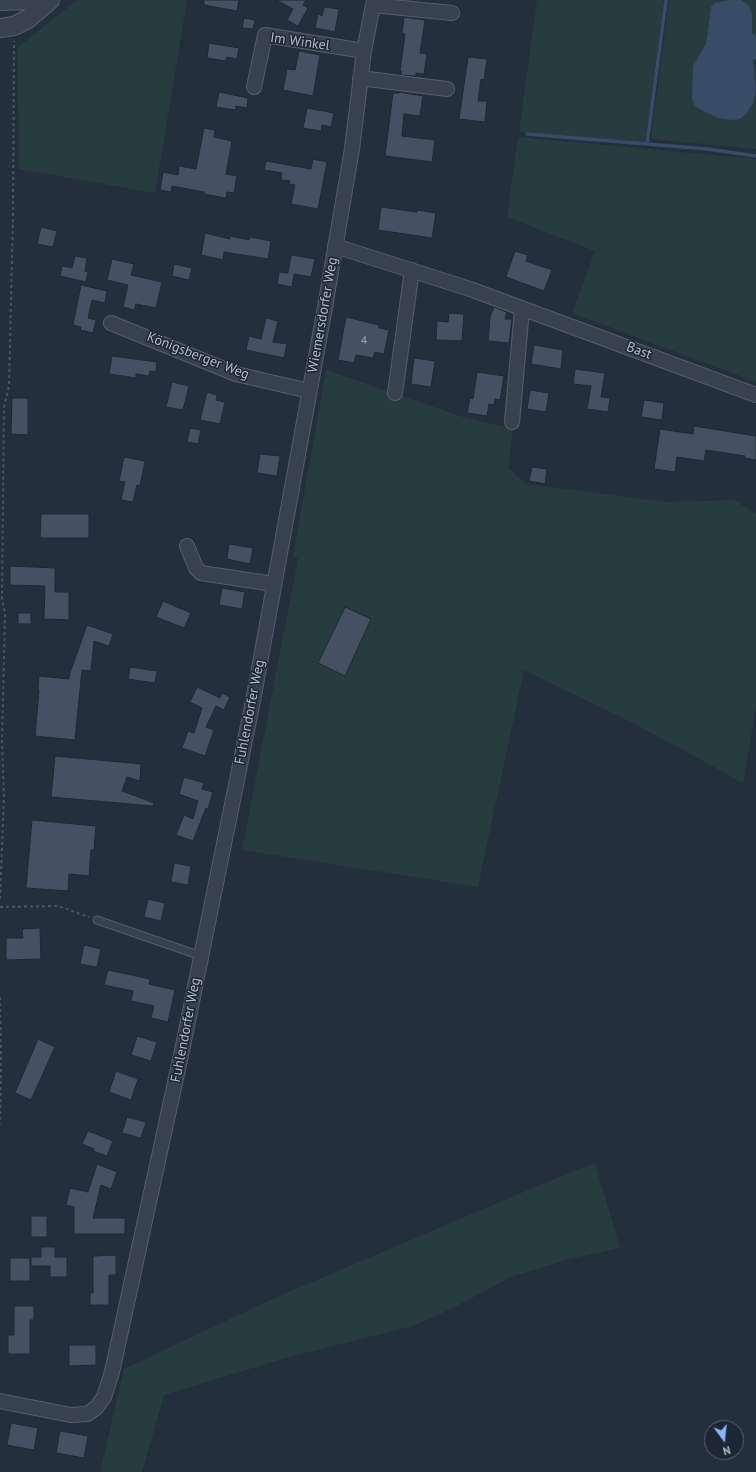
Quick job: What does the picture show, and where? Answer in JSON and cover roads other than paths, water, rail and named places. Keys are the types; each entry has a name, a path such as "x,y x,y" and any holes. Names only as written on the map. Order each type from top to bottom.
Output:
{"street":[{"path":"0,1 32,0"},
{"path":"7,27 28,19 50,0"},
{"name":"Wiemersdorfer Weg","path":"281,550 336,246 352,149 364,51 374,2 452,13"},
{"name":"Im Winkel","path":"254,87 265,35 364,51"},
{"path":"360,78 447,89"},
{"name":"Bast","path":"336,246 470,289 756,395"},
{"path":"396,394 412,270"},
{"path":"512,422 522,309"},
{"name":"Königsberger Weg","path":"111,323 236,374 309,391"},
{"path":"187,546 196,568 201,573 274,584"},
{"name":"Fuhlendorfer Weg","path":"0,1401 77,1416 87,1414 96,1408 104,1397 112,1372 183,1046 253,701 281,550"}],"lane":[{"path":"97,920 201,956"}],"water":[{"path":"729,0 741,0 749,6 752,14 752,33 756,37 756,59 753,60 756,90 753,103 747,113 740,119 732,120 718,118 702,110 695,106 692,98 693,66 706,44 711,7 715,3"}],"waterway":[{"path":"647,144 666,0"},
{"path":"527,134 707,149 756,156"}]}
